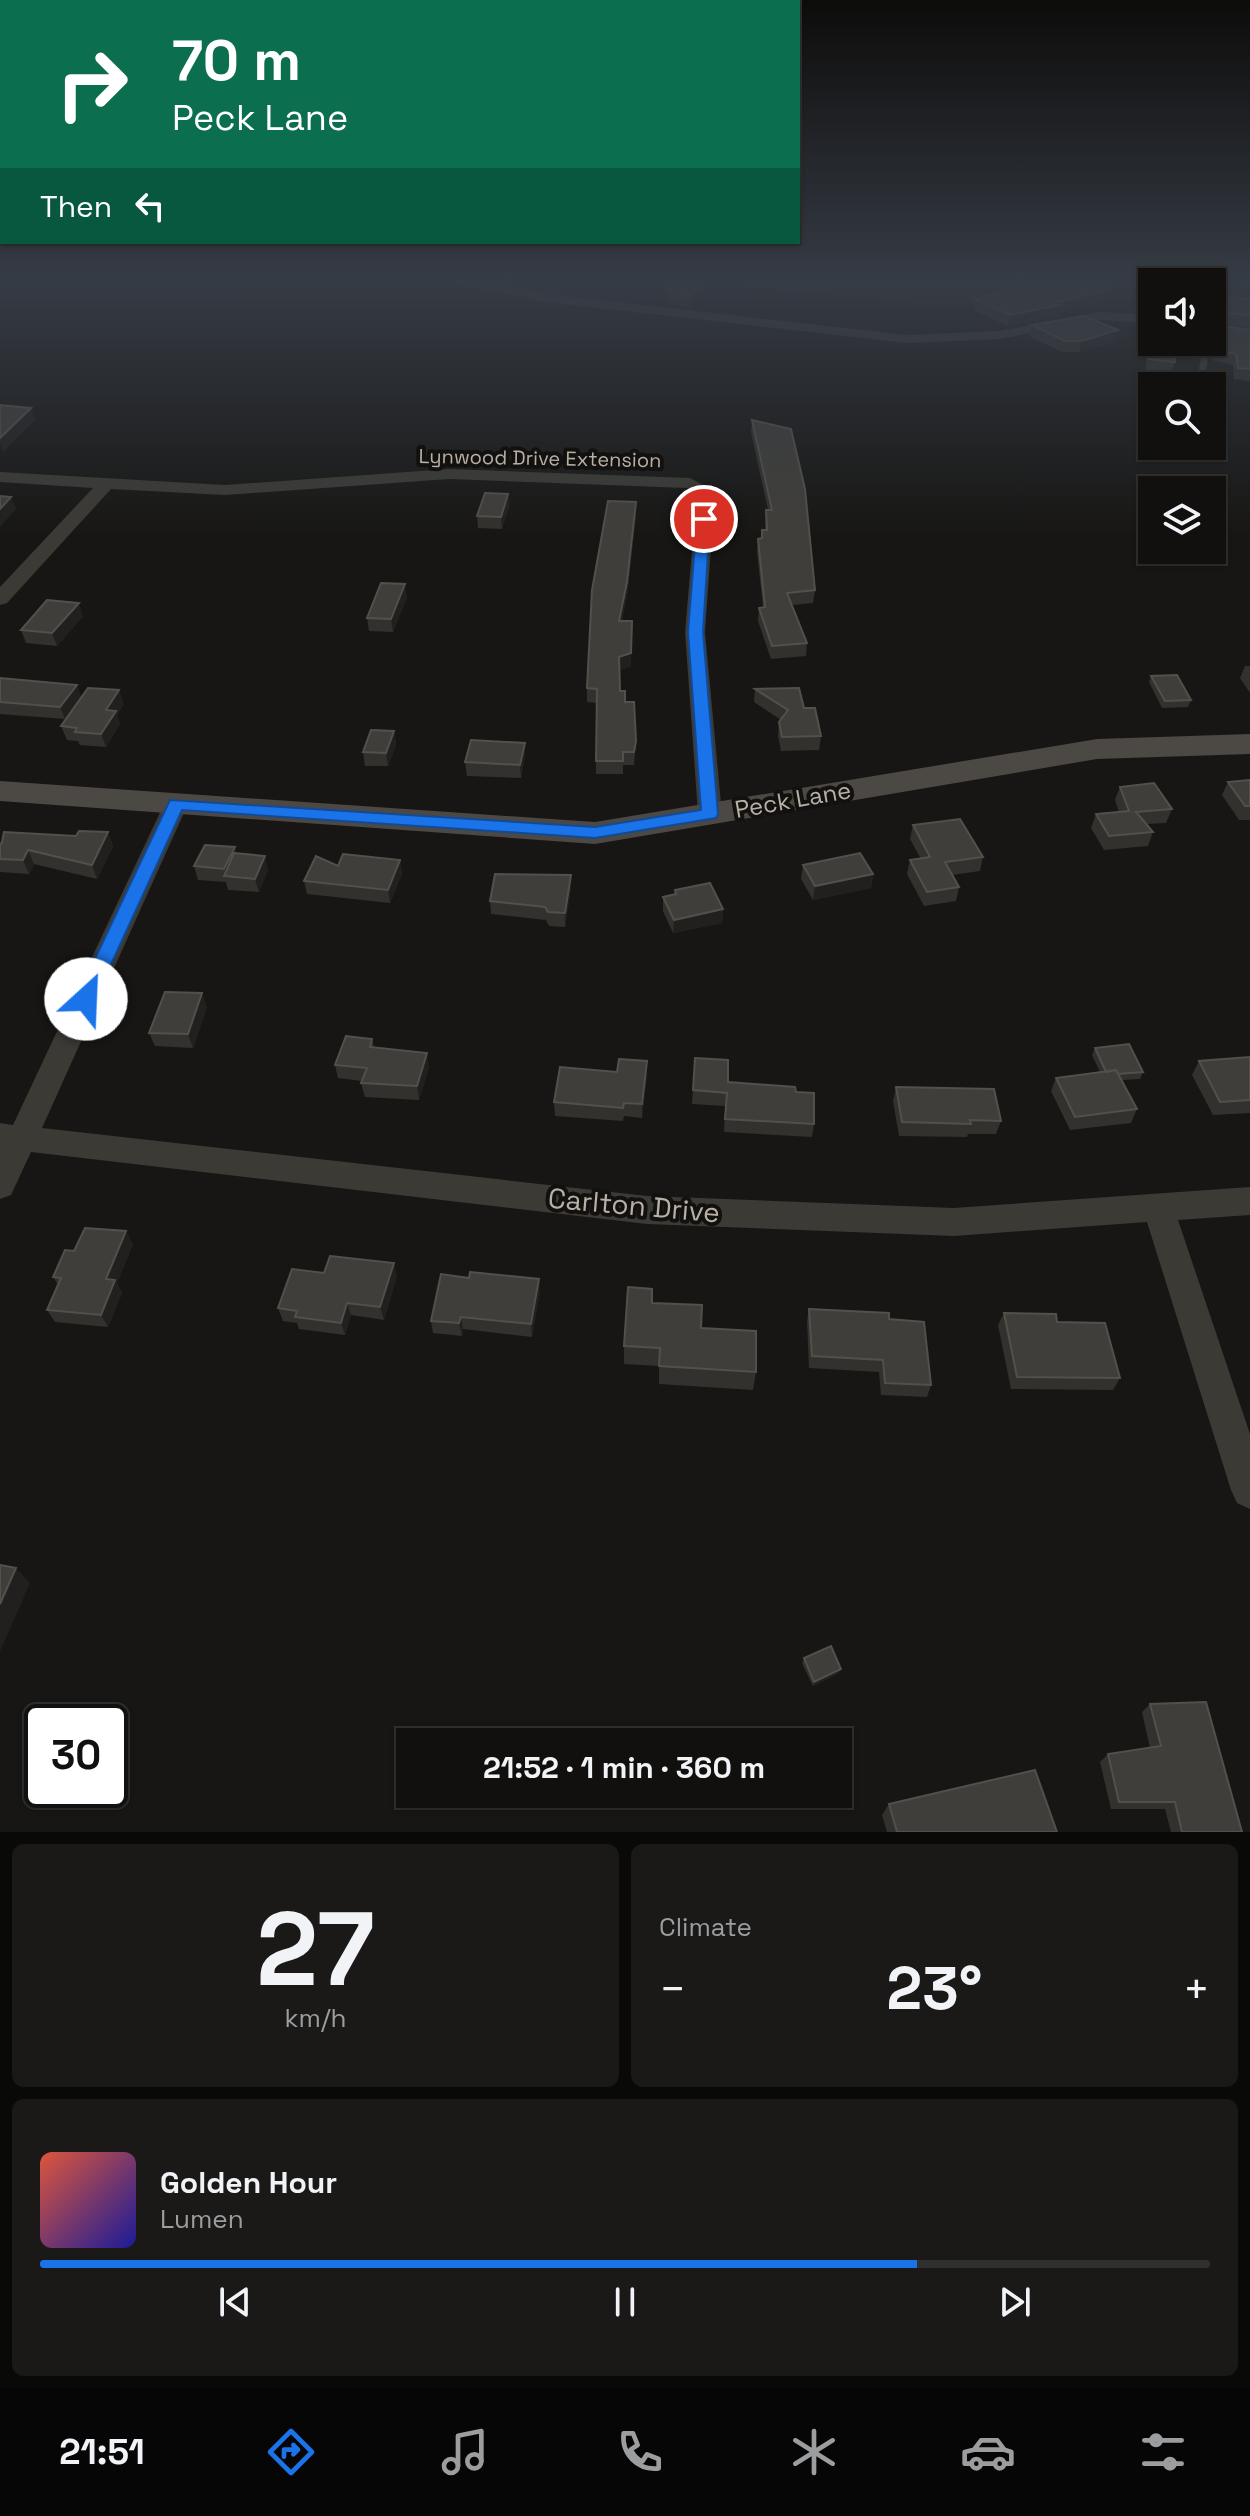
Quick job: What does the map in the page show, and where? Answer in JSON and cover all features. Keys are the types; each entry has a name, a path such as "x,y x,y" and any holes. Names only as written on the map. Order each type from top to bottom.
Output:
{"street":[{"name":"Lynwood Drive Extension","path":"0,477 225,490 449,474 690,483 706,491 695,632 710,814"},
{"path":"0,599 107,483"},
{"name":"Peck Lane","path":"0,791 595,833 1097,749 1250,744"},
{"path":"0,1186 11,1137 176,804"},
{"name":"Carlton Drive","path":"11,1137 647,1210 954,1222 1250,1201"},
{"path":"1158,1208 1250,1490"}],"building":[{"path":"0,405 31,408 0,438"},
{"path":"752,420 791,429 805,489 815,590 787,593 807,643 772,646 759,608 765,607 758,539 762,538 762,530 767,530 766,510 772,510"},
{"path":"485,493 508,494 501,517 477,516"},
{"path":"0,496 11,497 0,509"},
{"path":"608,501 636,502 627,582 619,621 632,621 631,653 619,657 620,691 625,691 625,702 634,702 636,741 634,752 623,752 623,761 596,761 597,689 587,688 592,590"},
{"path":"381,583 405,584 391,619 367,618"},
{"path":"47,600 79,603 52,633 21,630"},
{"path":"1177,675 1191,700 1165,701 1151,676"},
{"path":"0,678 77,685 60,707 0,702"},
{"path":"88,688 119,690 106,710 116,711 101,734 75,732 77,728 61,726"},
{"path":"799,688 804,708 815,708 821,736 782,737 779,722 788,710 755,689"},
{"path":"371,730 394,731 386,753 363,752"},
{"path":"471,740 525,743 520,765 465,762"},
{"path":"1250,780 1250,806 1245,806 1228,782"},
{"path":"1154,783 1172,809 1136,812 1153,832 1109,836 1096,814 1129,811 1120,787"},
{"path":"960,819 983,857 945,862 959,887 927,892 910,860 930,857 913,825"},
{"path":"79,831 108,832 92,865 28,850 23,860 0,859 4,832 76,836"},
{"path":"205,845 235,847 224,869 194,866"},
{"path":"234,853 265,856 255,879 224,876"},
{"path":"860,853 873,874 815,886 803,865"},
{"path":"343,854 400,860 388,890 304,881 316,856 338,866"},
{"path":"495,874 571,875 565,913 548,912 545,907 490,901"},
{"path":"710,883 723,909 674,920 663,897 676,894 675,890"},
{"path":"165,992 202,993 188,1034 149,1033"},
{"path":"346,1036 372,1039 370,1047 427,1053 417,1086 361,1083 367,1068 335,1065"},
{"path":"1129,1044 1143,1072 1106,1072 1095,1048"},
{"path":"1250,1057 1250,1100 1220,1102 1199,1061"},
{"path":"695,1058 728,1060 728,1082 795,1087 796,1092 814,1093 814,1124 725,1119 727,1093 693,1090"},
{"path":"619,1059 647,1061 642,1104 624,1103 623,1108 554,1102 560,1067 617,1072"},
{"path":"1116,1070 1137,1109 1075,1117 1056,1078"},
{"path":"896,1087 994,1089 1001,1121 970,1120 971,1124 902,1122"},
{"path":"85,1228 126,1231 106,1279 115,1280 101,1315 47,1310 61,1278 53,1277 65,1250 74,1251"},
{"path":"330,1256 394,1263 380,1307 347,1303 341,1323 295,1317 297,1311 278,1308 292,1269 324,1273"},
{"path":"470,1272 539,1279 531,1324 461,1317 459,1323 431,1321 441,1274 469,1278"},
{"path":"628,1287 652,1289 652,1303 702,1305 701,1328 756,1331 756,1372 659,1366 660,1348 624,1346"},
{"path":"809,1309 889,1313 889,1319 924,1322 931,1385 885,1383 883,1360 812,1356"},
{"path":"1004,1313 1056,1314 1057,1322 1105,1323 1120,1378 1017,1377"},
{"path":"0,1565 16,1568 0,1604"},
{"path":"831,1646 841,1669 814,1682 804,1658"},
{"path":"1206,1702 1242,1832 1182,1832 1175,1802 1119,1802 1108,1754 1161,1746 1150,1704"},
{"path":"1035,1770 1057,1832 897,1832 889,1804"}],"route":[{"path":"86,999 176,804 595,833 710,814 695,632 704,519"}]}
